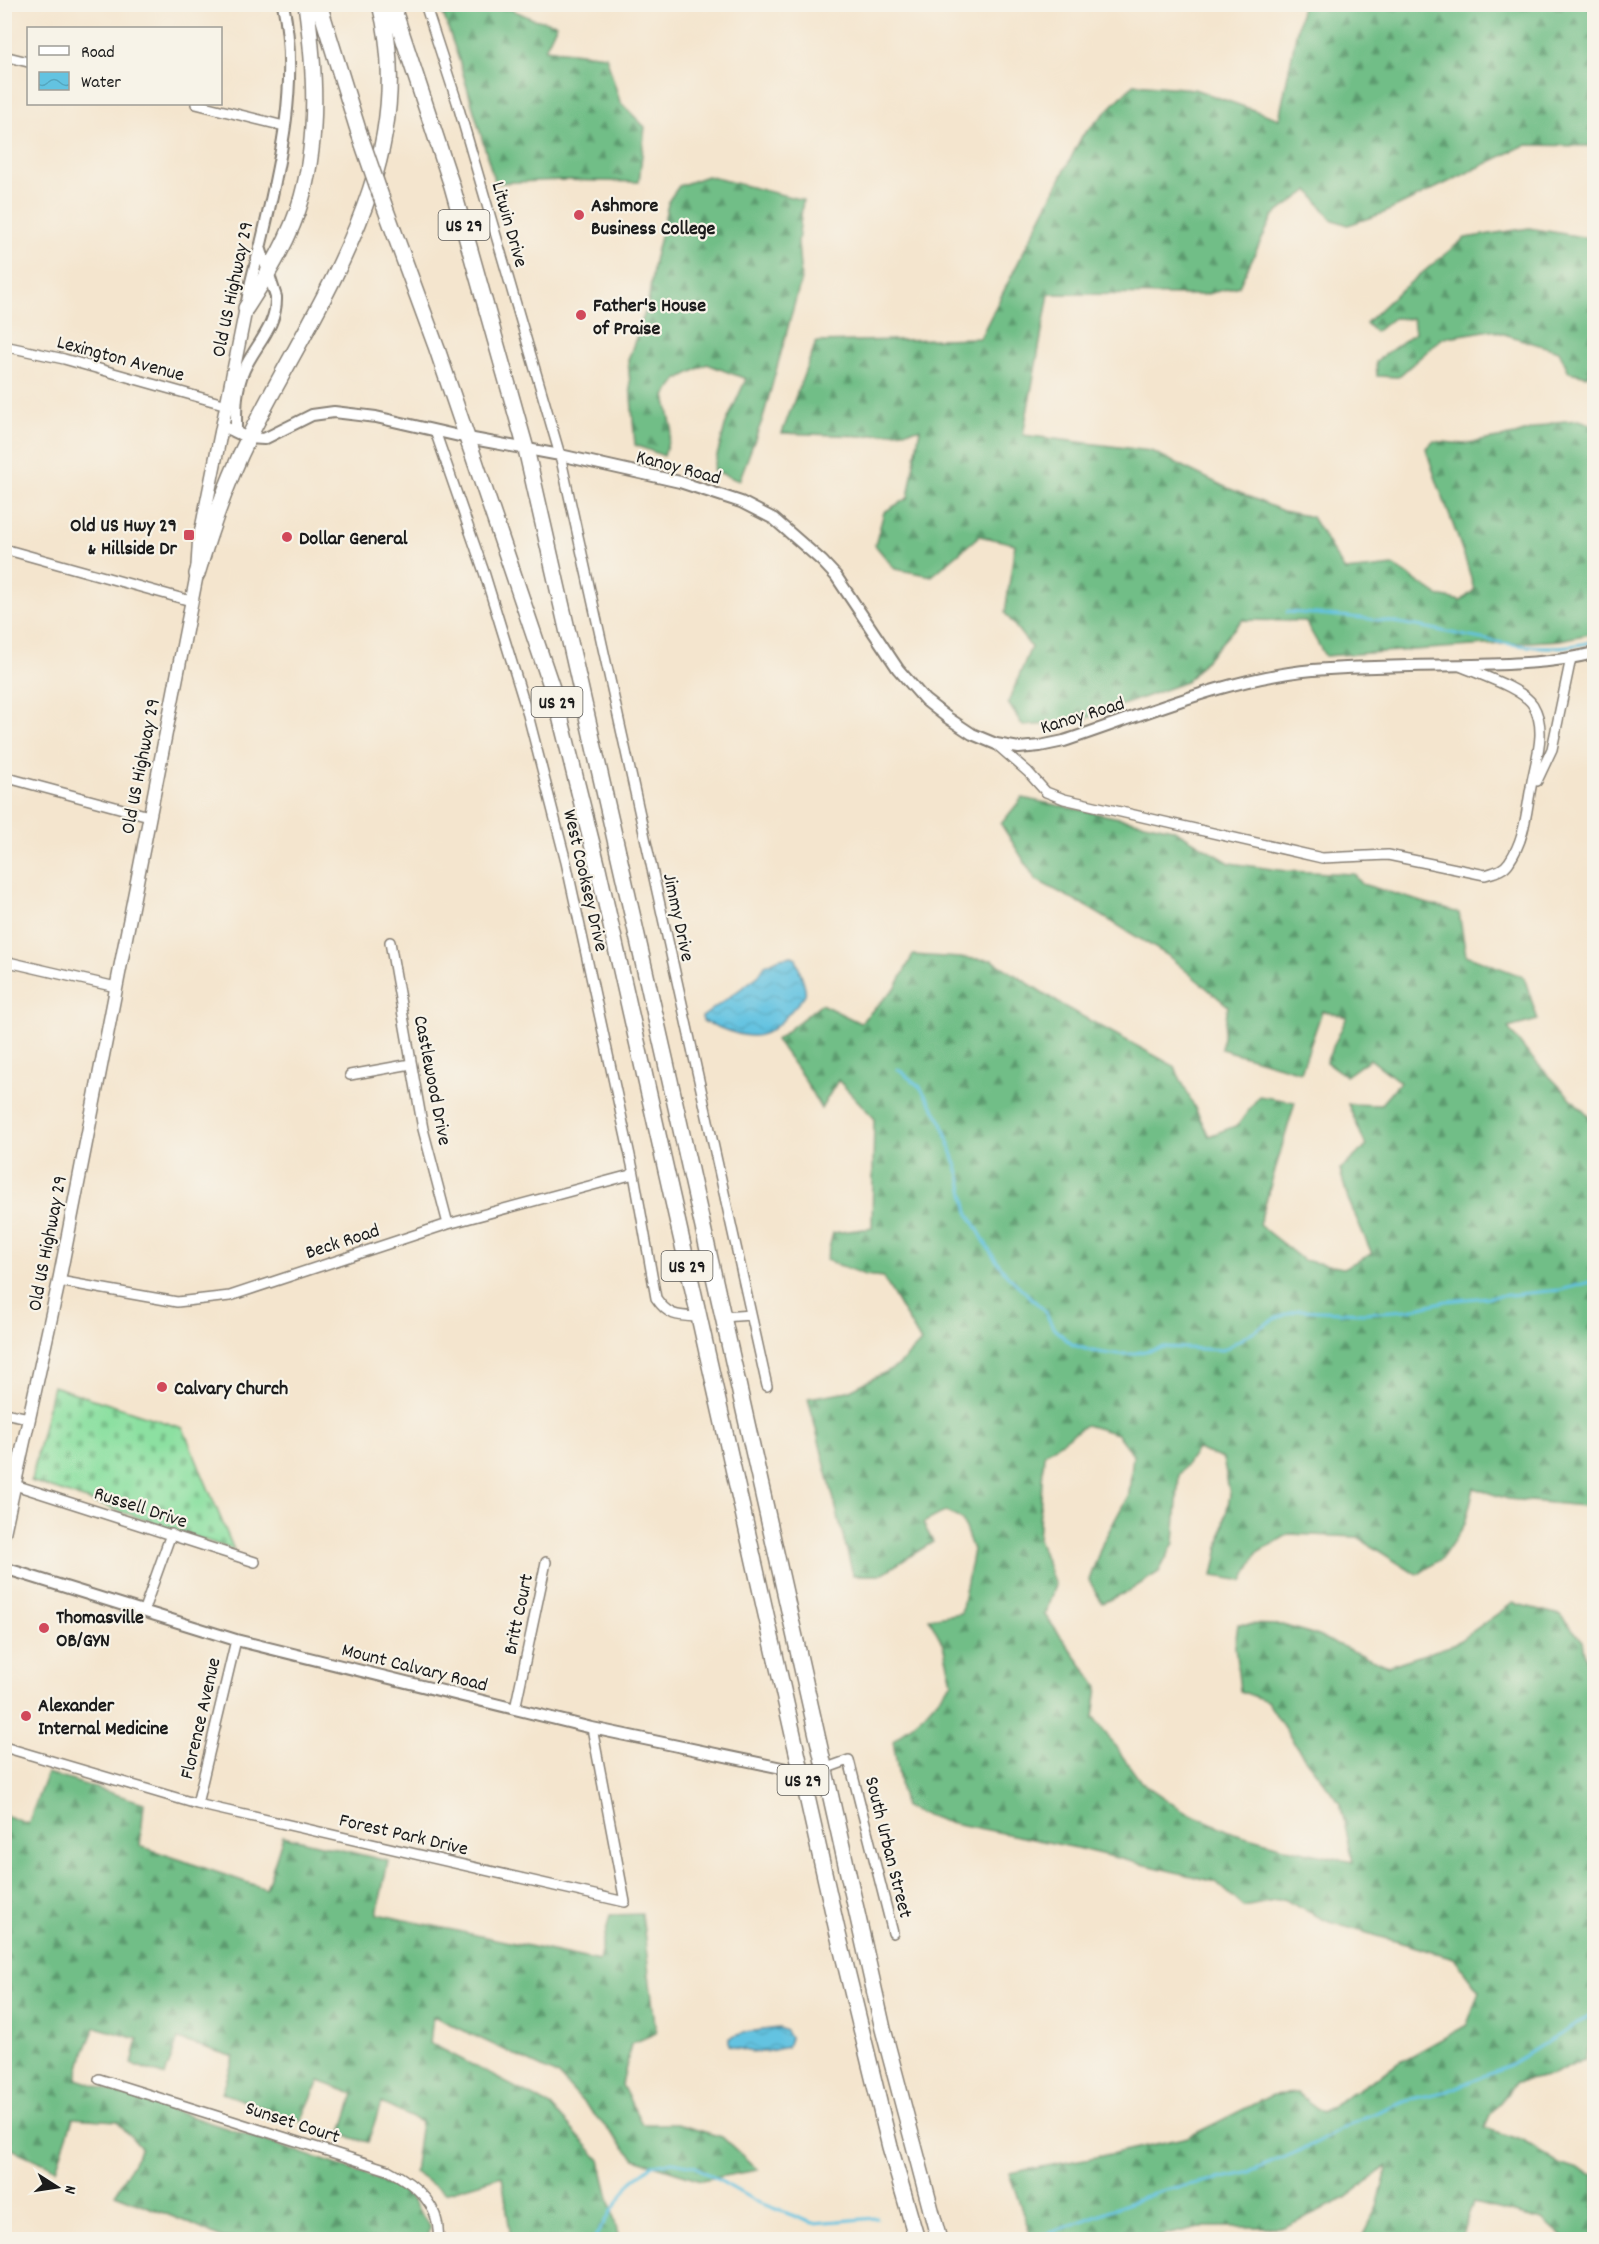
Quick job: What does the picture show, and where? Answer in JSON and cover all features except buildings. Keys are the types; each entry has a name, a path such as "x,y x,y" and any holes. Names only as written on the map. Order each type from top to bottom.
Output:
{"highway":[{"path":"246,308 268,274 301,199 312,154 315,111 306,4"},
{"name":"US 29","path":"319,4 358,133 468,438 556,700 598,868 801,1772 887,2136 917,2240"},
{"path":"197,573 242,435 337,274 369,197 381,157 389,73 384,19 380,4"},
{"name":"US 29","path":"392,4 452,186 526,448 883,2028 939,2240"}],"main road":[{"name":"Old US Highway 29","path":"4,1533 59,1281 197,573 199,541 246,308"}],"street":[{"name":"Old US Highway 29","path":"246,308 280,162 290,70 283,4"},
{"name":"Litwin Drive","path":"425,4 457,102 560,454"},
{"path":"4,56 27,62"},
{"path":"200,105 284,126"},
{"path":"242,435 236,401 239,385 244,370 275,315 276,297 260,247"},
{"name":"Lexington Avenue","path":"4,346 64,359 227,405"},
{"name":"Kanoy Road","path":"242,435 264,440 312,414 334,412 376,417 468,438 560,454 680,482 741,502 774,519 812,550 836,576 898,669 925,700 972,734 996,744 1019,748 1064,741 1214,691 1266,678 1352,668 1544,662 1594,653"},
{"path":"223,426 242,435"},
{"name":"West Cooksey Drive","path":"435,431 484,572 528,715 566,862 634,1174 656,1298 664,1310 679,1317 698,1317"},
{"name":"Jimmy Drive","path":"560,454 767,1386"},
{"path":"4,549 191,601"},
{"path":"1530,793 1551,749 1571,658"},
{"path":"996,744 1028,772 1046,792 1064,799 1322,858 1388,855 1485,874 1500,870 1509,863 1526,822 1539,747 1538,717 1527,697 1458,665"},
{"path":"4,777 149,816"},
{"name":"Castlewood Drive","path":"390,942 423,1129 448,1224"},
{"path":"4,961 116,987"},
{"path":"350,1075 411,1064"},
{"name":"Beck Road","path":"59,1281 177,1302 230,1296 448,1224 634,1174"},
{"path":"723,1317 751,1314"},
{"path":"4,1413 29,1418"},
{"name":"Russell Drive","path":"15,1485 255,1562"},
{"path":"143,1612 171,1534"},
{"name":"Britt Court","path":"515,1709 546,1562"},
{"name":"Mount Calvary Road","path":"4,1568 236,1640 592,1728 801,1772 824,1769"},
{"name":"Florence Avenue","path":"197,1804 236,1640"},
{"name":"Forest Park Drive","path":"4,1748 197,1804 625,1902 592,1728"},
{"name":"South Urban Street","path":"824,1769 849,1760 893,1933"},
{"name":"Sunset Court","path":"99,2079 388,2170 410,2182 429,2202 440,2228 438,2240"}],"green space":[{"path":"440,5 501,5 533,19 557,24 545,49 606,56 620,102 645,127 639,182 562,180 495,183 459,60"},
{"path":"1302,5 1594,5 1594,146 1525,145 1384,213 1348,225 1331,219 1309,190 1273,216 1239,286 1203,295 1049,294 1023,435 1151,451 1223,486 1283,511 1312,517 1345,571 1394,566 1439,596 1461,601 1474,590 1464,554 1426,448 1433,441 1464,444 1515,435 1555,422 1579,420 1594,425 1594,633 1560,640 1325,656 1305,621 1242,620 1186,682 1076,722 1023,726 1008,703 1031,647 1005,613 1015,544 979,536 932,576 895,569 875,545 884,512 908,498 920,429 863,436 782,433 816,342 980,338 1082,136 1134,84 1194,89 1279,119"},
{"path":"707,176 803,200 798,242 801,280 763,418 739,481 713,470 726,423 746,379 707,364 678,379 665,396 672,428 664,456 635,445 628,360 648,304 654,261 669,200 679,186"},
{"path":"1529,228 1594,239 1594,368 1587,376 1569,372 1559,351 1491,330 1442,338 1398,377 1377,376 1376,361 1415,333 1413,319 1394,318 1375,332 1366,323 1395,295 1465,238"},
{"path":"1022,798 1173,829 1230,863 1286,871 1354,874 1362,884 1459,913 1466,955 1524,977 1538,1020 1508,1028 1530,1056 1594,1122 1594,1507 1508,1499 1474,1488 1465,1524 1442,1558 1417,1575 1357,1537 1289,1534 1257,1553 1243,1581 1213,1576 1230,1495 1223,1459 1197,1449 1179,1475 1174,1543 1159,1572 1129,1591 1102,1603 1089,1580 1103,1542 1129,1494 1133,1455 1117,1434 1086,1425 1044,1454 1038,1539 1055,1585 1045,1615 1098,1687 1094,1717 1141,1782 1183,1811 1234,1833 1287,1848 1353,1862 1340,1803 1298,1749 1267,1701 1240,1691 1235,1646 1238,1624 1282,1625 1313,1634 1388,1666 1453,1645 1513,1603 1560,1615 1583,1641 1594,1696 1594,2033 1585,2059 1553,2075 1517,2082 1491,2113 1485,2128 1524,2141 1560,2164 1594,2175 1594,2239 1564,2239 1543,2220 1473,2203 1460,2239 1361,2239 1377,2207 1388,2166 1344,2199 1284,2227 1199,2227 1144,2240 1032,2239 1009,2173 1188,2137 1272,2095 1297,2093 1322,2112 1404,2060 1467,2025 1479,1991 1454,1958 1329,1922 1283,1899 1244,1907 1216,1882 1072,1847 943,1821 904,1807 893,1741 925,1713 952,1682 943,1644 929,1618 961,1613 973,1550 962,1520 946,1511 923,1523 933,1542 880,1575 853,1575 808,1398 848,1391 898,1366 921,1342 883,1277 865,1275 826,1260 833,1233 872,1228 874,1118 838,1080 821,1109 803,1077 776,1040 821,1004 860,1023 896,987 913,955 992,960 1065,1007 1174,1066 1209,1136 1238,1125 1259,1096 1295,1102 1259,1225 1303,1260 1343,1268 1372,1254 1348,1199 1340,1170 1366,1146 1348,1104 1380,1105 1400,1082 1370,1059 1346,1076 1326,1062 1347,1017 1322,1011 1301,1072 1221,1049 1228,1006 1167,955 1084,905 1036,880 1001,824"},
{"path":"53,1386 183,1428 234,1550 31,1481"},
{"path":"47,1773 144,1803 140,1846 266,1889 283,1836 388,1861 377,1914 599,1961 610,1915 642,1914 656,2033 631,2044 622,2085 642,2124 677,2124 722,2137 758,2170 701,2180 635,2159 559,2076 433,2016 430,2043 551,2106 600,2160 619,2239 511,2239 502,2176 445,2193 414,2172 421,2122 381,2103 368,2142 341,2135 354,2094 319,2081 301,2121 222,2093 234,2057 178,2039 165,2076 132,2064 138,2039 95,2027 84,2053 77,2079 365,2174 407,2193 430,2227 428,2239 223,2239 115,2194 141,2148 117,2121 73,2118 56,2169 5,2146 5,1815 28,1824"}],"water":[{"path":"792,956 796,958 806,991 800,1001 774,1028 766,1033 750,1036 731,1032 703,1021 702,1017 758,976 765,965 780,958"},
{"path":"779,2028 786,2031 790,2038 787,2047 757,2052 745,2051 729,2045 729,2038 746,2032"}],"waterway":[{"path":"1287,612 1384,621 1528,646 1573,646 1594,641"},
{"path":"898,1069 920,1087 941,1120 960,1176 968,1212 991,1253 1007,1275 1044,1310 1054,1329 1073,1345 1092,1351 1131,1354 1164,1347 1223,1350 1274,1319 1298,1310 1363,1313 1409,1310 1446,1301 1560,1290 1594,1281"},
{"path":"1019,2240 1050,2233 1164,2190 1247,2173 1313,2145 1358,2120 1406,2100 1448,2091 1511,2064 1594,2012"},
{"path":"593,2240 630,2183 652,2165 673,2162 694,2166 757,2202 813,2223 877,2218"},
{"path":"961,2234 1004,2240"}],"place":[{"name":"Ashmore Business College","path":"579,215"},
{"name":"Father's House of Praise","path":"581,315"},
{"name":"Old US Hwy 29 & Hillside Dr","path":"189,535"},
{"name":"Dollar General","path":"287,537"},
{"name":"Calvary Church","path":"162,1387"},
{"name":"Thomasville OB/GYN","path":"44,1628"},
{"name":"Alexander Internal Medicine","path":"26,1716"}]}
